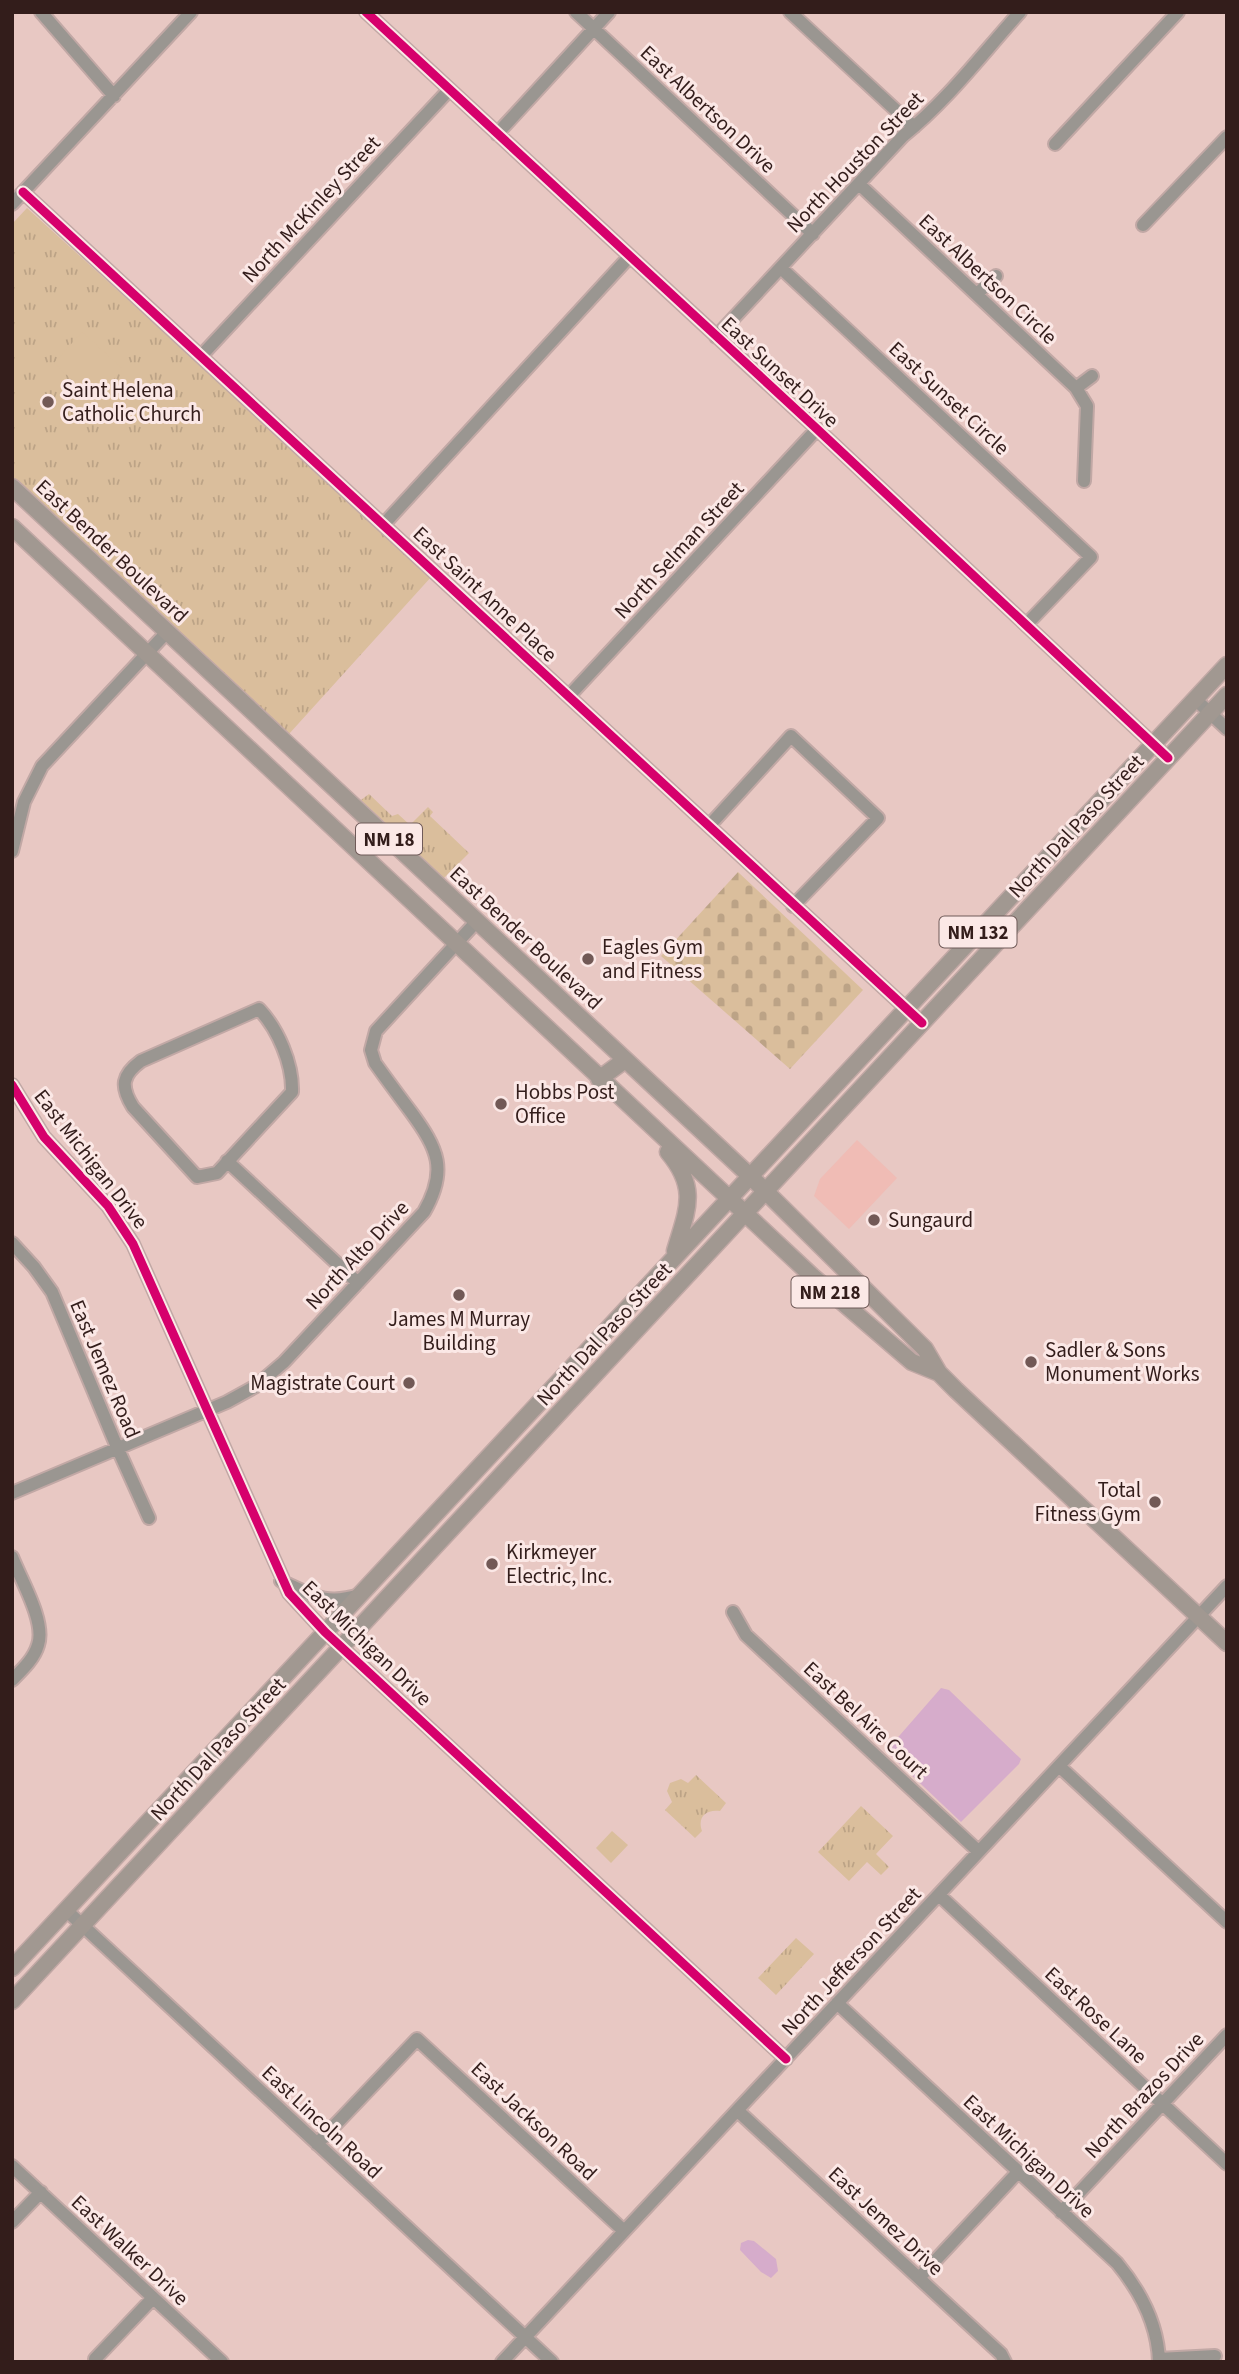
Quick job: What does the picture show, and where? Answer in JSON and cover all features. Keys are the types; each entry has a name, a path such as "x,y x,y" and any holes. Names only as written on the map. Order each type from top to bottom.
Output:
{"main road":[{"name":"East Bender Boulevard","path":"12,487 766,1191 925,1349 939,1373 1227,1643"},
{"name":"East Bender Boulevard","path":"12,527 812,1276 912,1362 939,1373"},
{"name":"North Dal Paso Street","path":"12,1968 1227,665"},
{"name":"North Dal Paso Street","path":"12,2001 1227,695"},
{"path":"599,1079 625,1060"},
{"path":"659,1134 664,1147 684,1175 688,1195 686,1221 673,1259"}],"street":[{"path":"41,12 114,96"},
{"path":"16,198 191,12"},
{"name":"East Sunset Drive","path":"366,12 1168,758"},
{"name":"East Albertson Drive","path":"576,12 813,234"},
{"path":"496,134 609,12"},
{"path":"790,12 914,127"},
{"path":"1055,144 1178,12"},
{"name":"North Houston Street","path":"716,337 859,184 967,74 1013,15"},
{"name":"North McKinley Street","path":"202,355 449,90"},
{"path":"1143,225 1227,137"},
{"name":"East Albertson Circle","path":"859,184 1076,388"},
{"name":"East Saint Anne Place","path":"16,198 202,355 922,1023"},
{"path":"384,524 629,257"},
{"name":"East Sunset Circle","path":"781,268 1091,557 1026,625"},
{"path":"977,295 996,276"},
{"path":"1084,481 1087,406 1076,388 1093,376"},
{"name":"North Selman Street","path":"569,696 817,429"},
{"path":"12,852 24,802 42,766 167,632"},
{"path":"1195,699 1227,729"},
{"path":"709,826 791,736 878,818 793,906"},
{"name":"North Alto Drive","path":"12,1493 208,1411 257,1386 269,1377 424,1212 433,1197 438,1178 436,1154 427,1133 375,1063 370,1050 376,1031 477,921"},
{"path":"259,1009 271,1021 293,1074 292,1092 227,1161 217,1173 197,1177 132,1107 126,1095 125,1079 130,1069 141,1061 259,1009"},
{"name":"East Michigan Drive","path":"12,1085 44,1137 108,1206 127,1235 208,1411 281,1581 300,1606 786,2059"},
{"path":"227,1161 358,1283"},
{"name":"East Jemez Road","path":"12,1243 52,1292 149,1518"},
{"path":"12,1557 40,1633 35,1654 12,1681"},
{"path":"281,1581 331,1601 360,1595"},
{"name":"North Jefferson Street","path":"502,2362 1227,1586"},
{"name":"East Bel Aire Court","path":"733,1612 746,1635 978,1852"},
{"path":"1059,1766 1227,1922"},
{"name":"East Rose Lane","path":"939,1895 1227,2164"},
{"name":"East Lincoln Road","path":"66,1910 552,2362"},
{"name":"East Michigan Drive","path":"837,2003 1117,2263 1143,2298 1150,2316 1159,2360"},
{"name":"North Brazos Drive","path":"1061,2212 1227,2035"},
{"name":"East Jackson Road","path":"317,2144 417,2039 624,2231"},
{"name":"East Jemez Drive","path":"738,2111 1001,2354 1005,2362"},
{"name":"East Walker Drive","path":"12,2166 222,2362"},
{"path":"919,2278 1018,2172"},
{"path":"12,2222 41,2192"},
{"path":"95,2358 153,2298"},
{"path":"1159,2360 1215,2356"}],"shaded area":[{"path":"857,1140 897,1178 849,1229 814,1196 820,1179"},
{"path":"941,1688 949,1690 1021,1759 961,1822 886,1751"},
{"path":"754,2241 776,2259 778,2271 771,2278 761,2272 740,2250 741,2243"}],"green space":[{"path":"27,208 432,576 289,734 12,477 12,224"},
{"path":"82,332 123,369 94,400 54,363"},
{"path":"369,794 392,816 398,814 410,825 428,807 433,812 430,816 469,853 444,878 361,800"},
{"path":"738,872 863,990 790,1069 661,956"},
{"path":"696,1775 726,1803 720,1811 711,1811 704,1815 701,1822 702,1831 695,1838 665,1810 672,1802 667,1791 670,1783 681,1779 688,1783"},
{"path":"861,1806 893,1836 876,1854 889,1867 881,1875 867,1862 849,1881 818,1852"},
{"path":"612,1831 628,1845 611,1863 596,1848"},
{"path":"796,1938 814,1954 776,1995 758,1978"}],"cycle path":[{"path":"366,12 1168,758"},
{"path":"23,192 922,1023"},
{"path":"12,1085 44,1137 108,1206 133,1244 289,1593 325,1632 786,2059"}],"place":[{"name":"Saint Helena Catholic Church","path":"48,402"},
{"name":"Eagles Gym and Fitness","path":"588,959"},
{"name":"Hobbs Post Office","path":"501,1104"},
{"name":"Sungaurd","path":"874,1220"},
{"name":"James M Murray Building","path":"459,1295"},
{"name":"Sadler & Sons Monument Works","path":"1031,1362"},
{"name":"Magistrate Court","path":"409,1383"},
{"name":"Total Fitness Gym","path":"1155,1502"},
{"name":"Kirkmeyer Electric, Inc.","path":"492,1564"}]}
